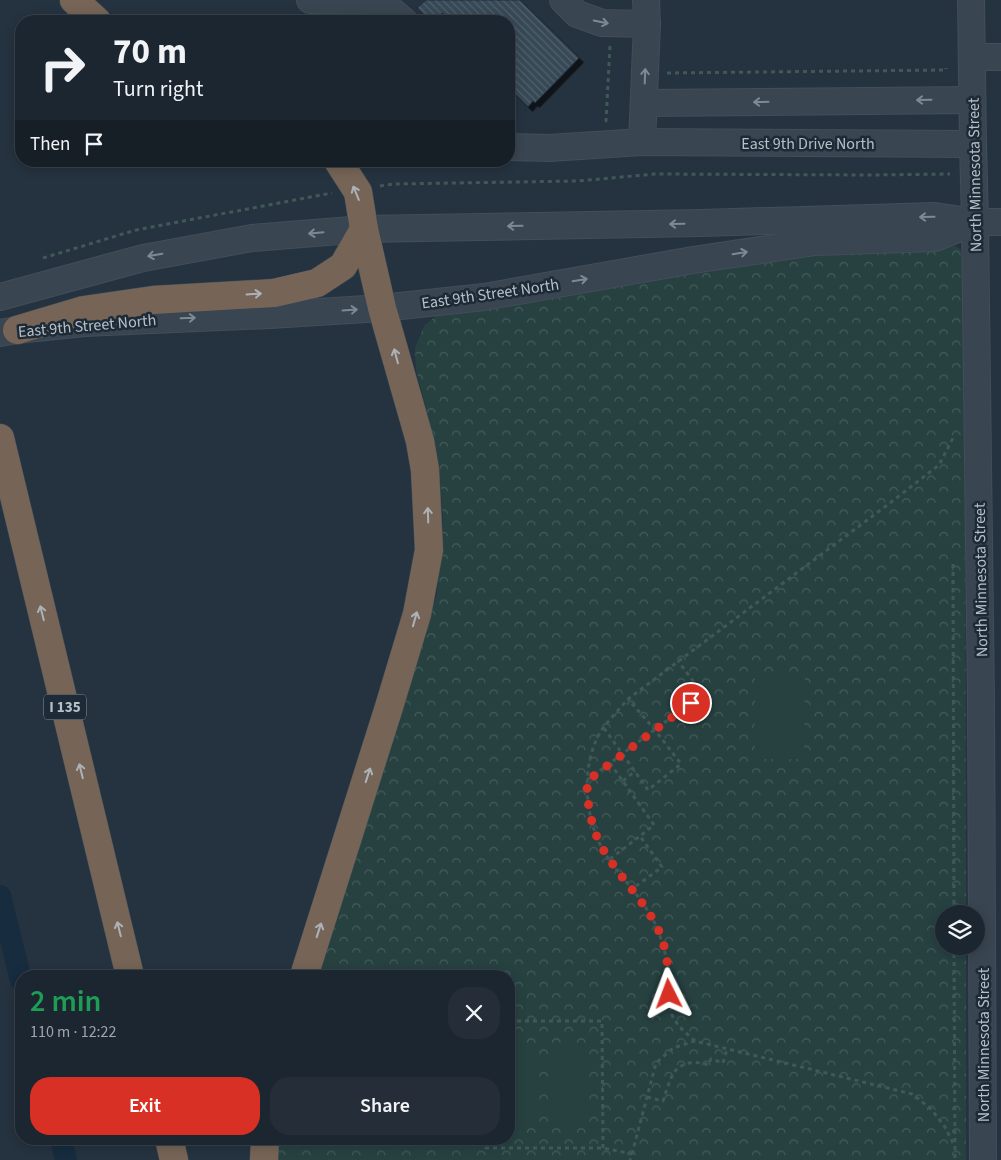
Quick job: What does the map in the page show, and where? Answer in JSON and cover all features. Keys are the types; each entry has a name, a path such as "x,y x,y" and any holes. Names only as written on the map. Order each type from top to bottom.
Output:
{"highway":[{"path":"74,0 90,15"},
{"path":"306,970 384,726 417,614 429,550 427,488 420,441 382,308 364,229 358,192 342,167"},
{"path":"8,331 84,310 153,300 274,293 317,283 343,266 364,229"},
{"name":"I 135","path":"0,438 129,970"},
{"path":"170,1145 174,1160"},
{"path":"264,1160 265,1145"}],"street":[{"path":"305,0 309,15"},
{"path":"310,0 380,1 397,15"},
{"path":"563,0 577,14 602,23 611,24 647,12 642,142"},
{"name":"North Minnesota Street","path":"971,0 981,702 983,1160"},
{"path":"972,57 1001,57"},
{"path":"644,103 972,100"},
{"name":"East 9th Drive North","path":"515,147 549,148 642,142 973,144"},
{"name":"East 9th Street North","path":"0,297 142,258 252,238 364,229 700,223 934,216 975,222 1001,222"},
{"name":"East 9th Street North","path":"8,331 84,323 382,308 484,297 693,260 815,242 934,238 975,222"}],"path":[{"path":"596,121 606,121 611,24"},
{"path":"665,73 946,70 946,61"},
{"path":"36,260 136,230 315,196 393,184 578,181 655,174 872,175 974,173"},
{"path":"953,447 953,437 939,465 628,698 604,728 592,751 587,792 592,826 605,854 632,889 656,925 666,953 670,1007 673,1017 681,1029 695,1041 912,1094 931,1109 945,1127 954,1145"},
{"path":"953,556 954,905"},
{"path":"587,781 703,694 678,661"},
{"path":"604,728 648,790 681,764 628,698"},
{"path":"610,763 654,825 610,859"},
{"path":"623,781 635,771"},
{"path":"632,889 662,866 640,836"},
{"path":"954,955 954,1160"},
{"path":"515,1021 602,1021 603,1148"},
{"path":"630,1160 656,1062 673,1048 695,1041"},
{"path":"647,1097 663,1101 675,1071 690,1062 699,1061 708,1065 711,1059 723,1062 727,1049"},
{"path":"486,1145 486,1148 603,1148 632,1154"}],"green space":[{"path":"952,244 960,249 965,261 966,905 935,905 935,955 966,955 966,1160 276,1160 278,1145 515,1145 515,970 318,970 415,669 437,593 443,521 440,477 434,440 416,369 415,348 424,326 440,313 743,258"},
{"path":"755,675 805,675 804,759 755,759"},
{"path":"515,1045 538,1045 538,1124 515,1123"},
{"path":"550,1045 586,1045 586,1124 549,1124"}],"building":[{"path":"426,0 520,0 579,58 535,103 533,101 528,107 515,94 515,15 444,15 442,13 440,15 424,15 417,8"}],"waterway":[{"path":"0,896 18,970"},
{"path":"62,1145 66,1160"}],"route":[{"path":"669,994 666,953 656,925 639,898 605,854 592,826 587,781 691,703"}]}
